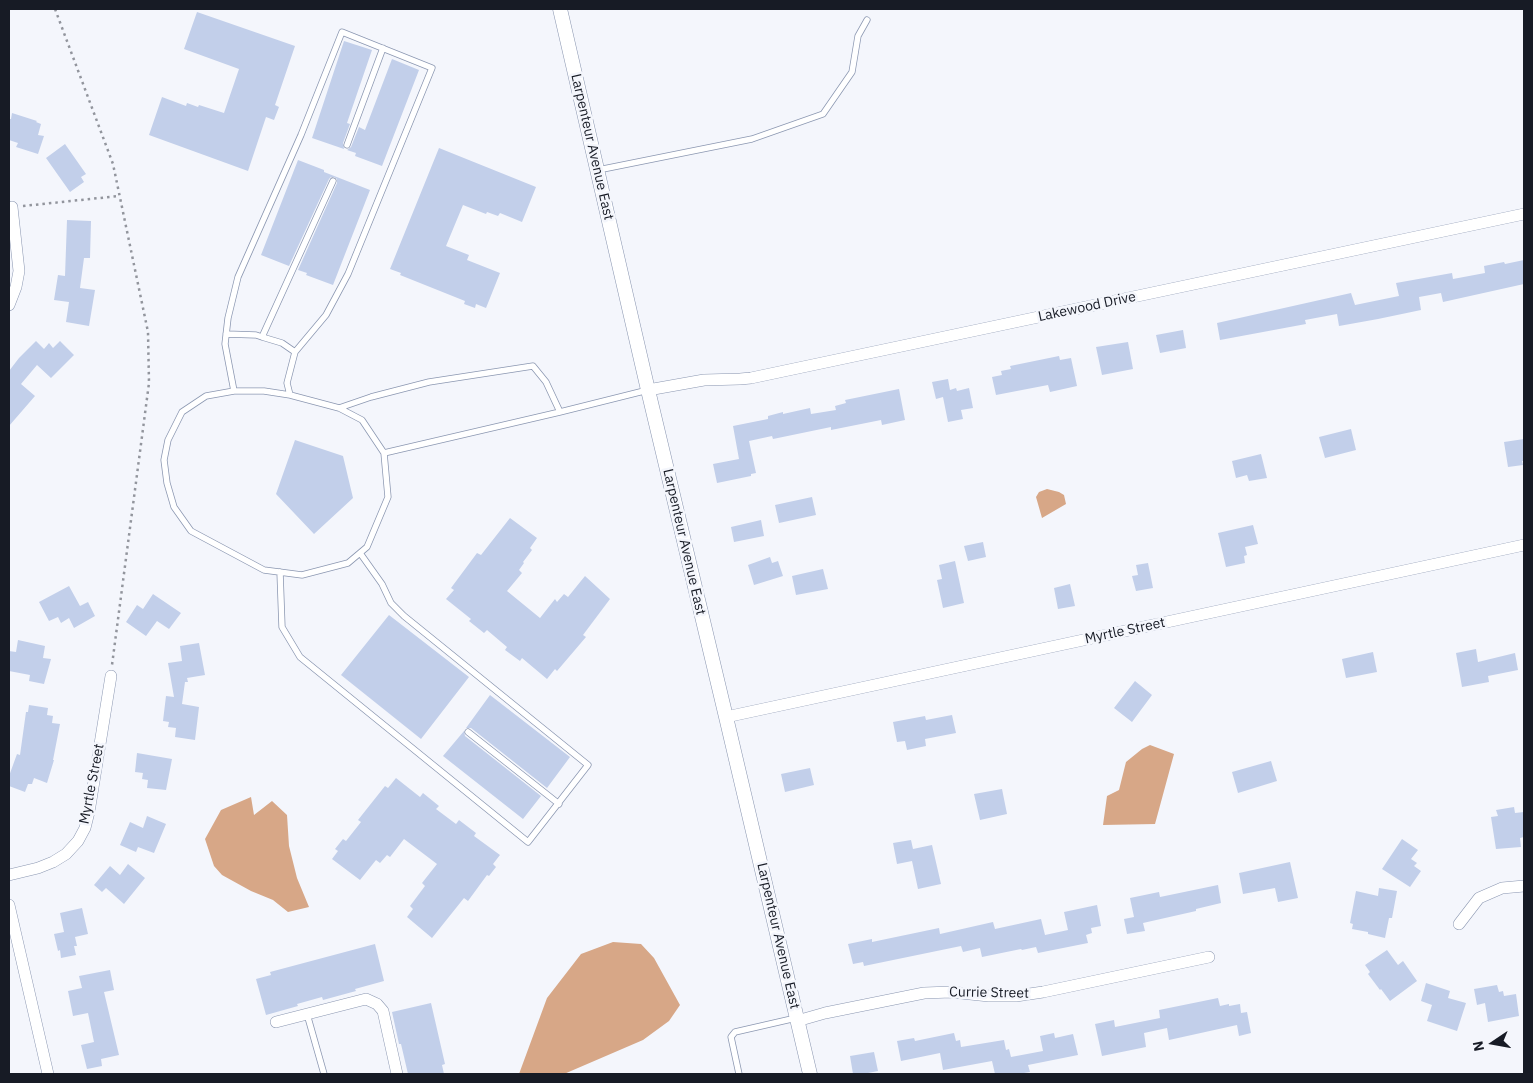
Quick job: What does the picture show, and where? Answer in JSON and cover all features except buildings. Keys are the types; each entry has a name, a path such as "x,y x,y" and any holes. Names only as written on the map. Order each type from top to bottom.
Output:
{"street":[{"name":"Larpenteur Avenue East","path":"560,9 810,1074"},
{"path":"9,305 16,287 19,270 12,207"},
{"name":"Lakewood Drive","path":"648,390 704,380 751,378 1524,214"},
{"name":"Myrtle Street","path":"726,717 1524,545"},
{"name":"Myrtle Street","path":"9,875 38,868 66,854 78,841 85,828 90,812 110,676"},
{"path":"1459,924 1479,898 1502,888 1524,886"},
{"path":"9,905 48,1074"},
{"name":"Currie Street","path":"797,1019 924,993 950,992 989,996 1016,996 1043,992 1209,956"},
{"path":"276,1022 366,999 377,1004 383,1012 397,1074"}],"lane":[{"path":"598,170 752,140 823,114 852,72 858,36 867,20"},
{"path":"234,391 225,344 228,318 238,278 301,135 342,32 432,68 348,274 326,314 295,352 287,383 290,395"},
{"path":"347,145 383,48"},
{"path":"262,337 332,181"},
{"path":"226,334 262,337 282,343 295,352"},
{"path":"339,408 371,396 429,382 533,366 546,382 560,412"},
{"path":"384,453 648,390"},
{"path":"234,391 264,391 290,395 339,408 362,420 384,453 388,497 367,547 348,563 302,576 264,570 191,531 174,507 167,482 164,460 168,440 182,412 206,396 234,391"},
{"path":"280,572 282,627 300,656 528,842 588,765 391,604 382,584 360,552"},
{"path":"468,732 558,804"},
{"path":"307,1014 324,1074"},
{"path":"739,1074 731,1038 735,1032 797,1019"}],"path":[{"path":"56,9 112,164 148,332 149,383 110,676"},
{"path":"12,207 119,196"}],"shaded area":[{"path":"1047,489 1064,495 1066,504 1042,518 1036,497 1039,492"},
{"path":"1150,745 1174,754 1155,824 1103,825 1107,796 1119,790 1126,762"},
{"path":"251,797 254,815 272,801 287,815 289,846 297,878 309,907 288,912 273,900 251,891 222,875 214,866 205,839 221,810"},
{"path":"613,942 641,944 654,958 680,1005 669,1021 643,1040 564,1074 519,1074 547,998 581,954"}]}
